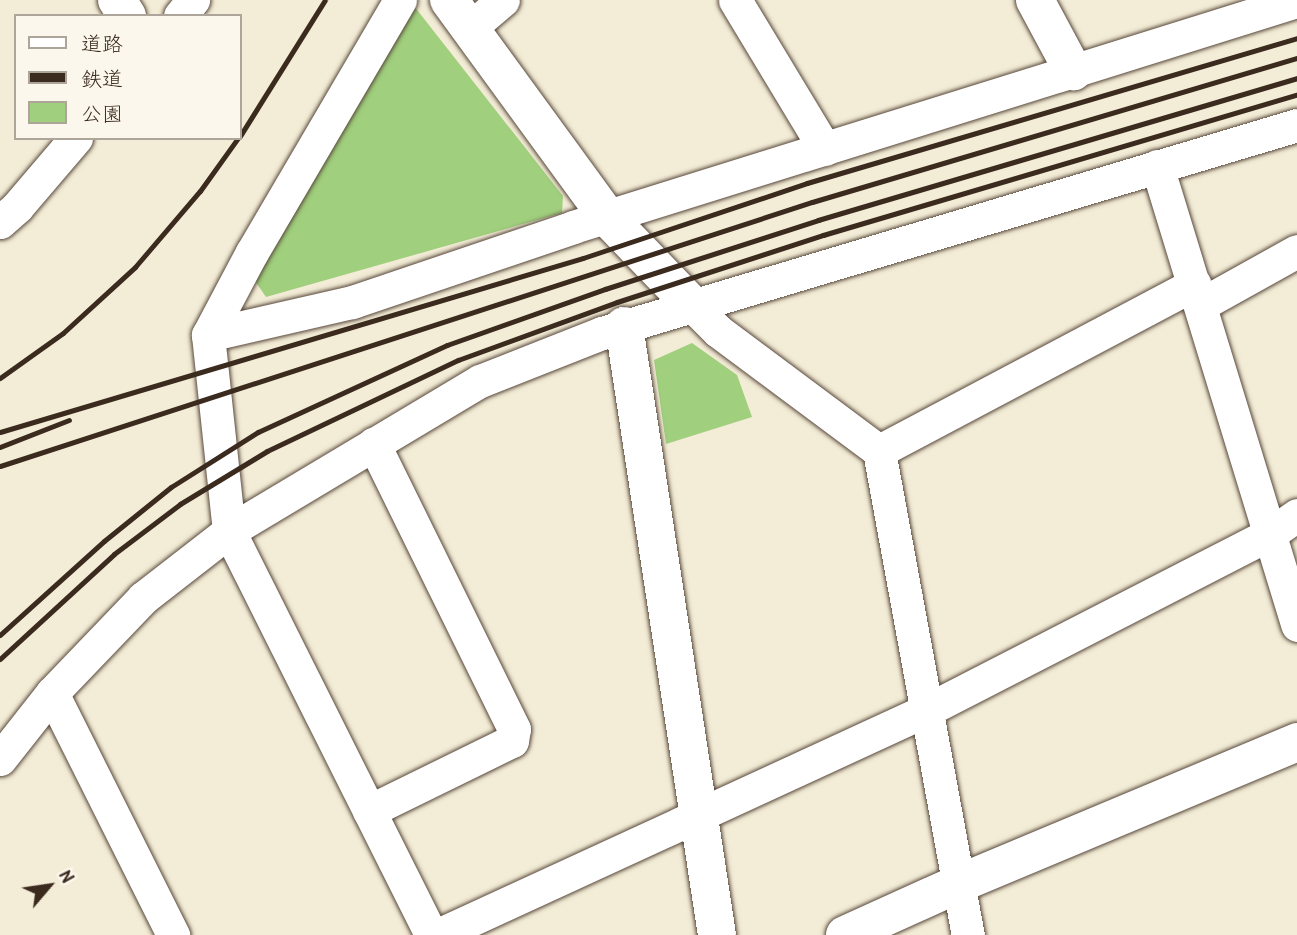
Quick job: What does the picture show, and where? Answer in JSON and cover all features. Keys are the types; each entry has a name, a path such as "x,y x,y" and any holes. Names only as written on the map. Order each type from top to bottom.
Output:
{"street":[{"path":"182,14 193,0"},
{"path":"400,0 252,252 208,335 229,531 431,935"},
{"path":"503,0 459,14 607,217 718,331 879,451 968,935"},
{"path":"735,0 825,149"},
{"path":"1034,0 1073,71"},
{"path":"208,335 352,302 607,217 1297,1"},
{"path":"0,759 52,693 143,598 229,531 480,381 557,349 624,327 1297,125"},
{"path":"0,222 17,207 74,140"},
{"path":"1157,166 1197,294 1284,525 1297,625"},
{"path":"879,451 1197,294 1297,251"},
{"path":"624,327 717,935"},
{"path":"369,811 512,741 514,729 374,444"},
{"path":"438,935 927,710 1284,525"},
{"path":"52,693 173,935"},
{"path":"845,935 958,884 1297,742"}],"green space":[{"path":"414,6 563,196 562,213 266,297 255,281 401,15"},
{"path":"692,343 737,375 752,417 666,444 654,360"}],"railway":[{"path":"242,133 325,0"},
{"path":"0,432 583,258 807,183 1297,38"},
{"path":"0,466 812,202 1297,58"},
{"path":"0,635 104,541 171,487 258,432 447,345 605,289 818,220 1297,78"},
{"path":"0,659 114,554 180,504 267,451 458,360 617,302 823,235 1297,95"},
{"path":"0,378 63,333 135,267 200,191 237,140"},
{"path":"0,447 69,420"}]}
